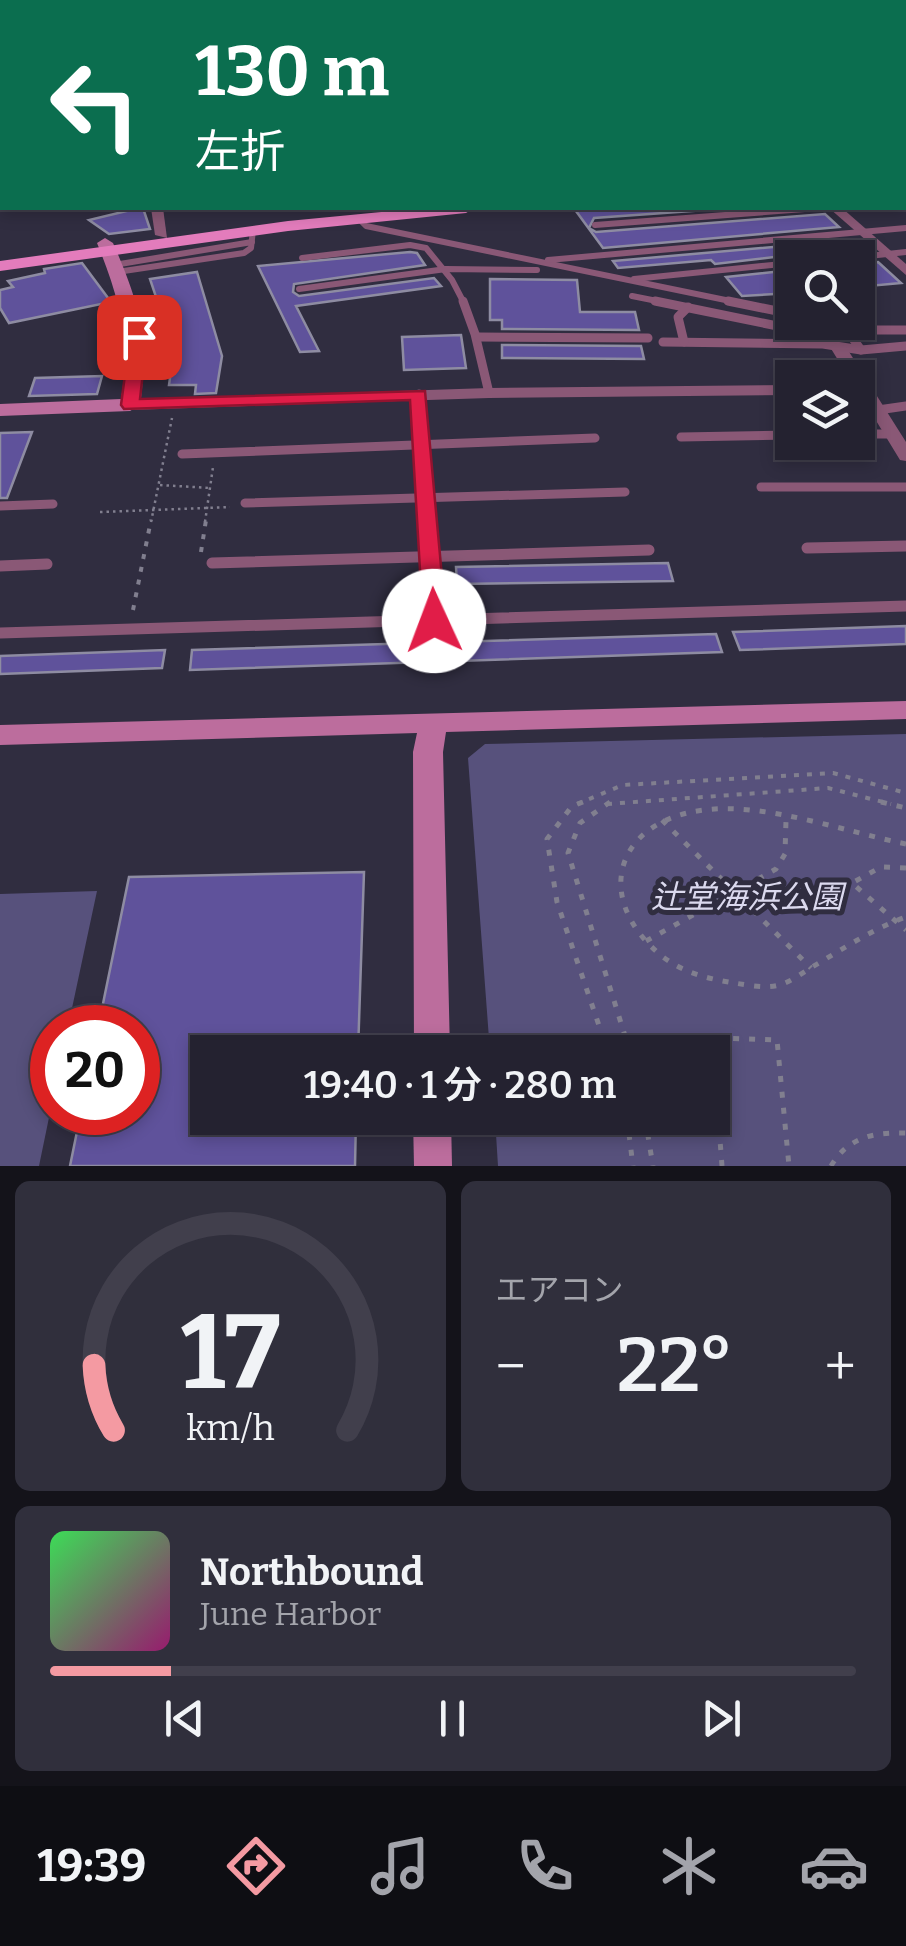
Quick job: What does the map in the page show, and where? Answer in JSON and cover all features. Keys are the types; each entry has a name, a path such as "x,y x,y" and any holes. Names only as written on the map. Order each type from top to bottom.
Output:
{"main road":[{"path":"0,258 111,257 162,235 375,210"},
{"path":"0,266 111,257 358,218 444,210"}],"street":[{"path":"157,210 162,235"},
{"path":"837,210 906,271"},
{"path":"111,257 139,337 130,405"},
{"path":"843,340 851,360"},
{"path":"0,410 419,394 775,390"},
{"path":"875,406 906,456"},
{"path":"0,736 906,710"},
{"path":"432,1035 428,752 433,723"},
{"path":"432,1135 433,1166"}],"lane":[{"path":"595,225 792,210"},
{"path":"358,218 366,226 537,266 775,311"},
{"path":"299,289 446,269 537,266 906,228"},
{"path":"302,258 426,248 446,269 479,337 489,393"},
{"path":"875,255 906,252"},
{"path":"634,279 775,265"},
{"path":"632,296 775,325"},
{"path":"684,342 678,317 688,307"},
{"path":"875,330 906,330"},
{"path":"479,337 648,338"},
{"path":"843,340 861,350"},
{"path":"664,342 843,340 861,350 906,346"},
{"path":"419,394 434,621"},
{"path":"878,410 906,406"},
{"path":"875,434 892,434"},
{"path":"681,438 775,436"},
{"path":"182,454 595,438"},
{"path":"761,487 906,488"},
{"path":"246,503 625,492"},
{"path":"0,506 53,504"},
{"path":"807,548 906,546"},
{"path":"212,563 649,550"},
{"path":"0,566 47,564"},
{"path":"0,633 906,606"}],"path":[{"path":"129,629 175,404"},
{"path":"212,563 199,564 216,452"},
{"path":"158,485 210,488"},
{"path":"100,512 246,503"},
{"path":"602,1035 557,902 548,839 572,806 623,785 833,772 906,792"},
{"path":"625,1035 568,852 580,823 611,802 713,793 828,788 906,808"},
{"path":"906,844 786,820 704,810 662,820 642,834 627,852 619,884 620,902 644,942 671,963 700,978 733,984 780,985 906,917"},
{"path":"662,820 811,968"},
{"path":"644,942 776,869 785,854 786,820"},
{"path":"906,868 881,867 852,883 906,930"},
{"path":"722,1166 712,1049 719,1038 728,1036 777,1040 789,1166"},
{"path":"831,1166 840,1151 854,1140 883,1132 906,1133"},
{"path":"629,1135 633,1166"},
{"path":"648,1135 653,1166"}],"green space":[{"name":"辻堂海浜公園","path":"906,734 906,1166 498,1166 496,1135 730,1135 730,1035 489,1035 468,758 485,744"},
{"path":"97,891 73,1005 30,1005 30,1135 45,1135 39,1166 0,1166 0,894"}],"building":[{"path":"144,210 150,229 109,234 89,220"},
{"path":"706,210 594,218 589,228 596,232 825,214 839,227 603,248 576,211"},
{"path":"775,247 775,257 715,264 711,260 618,268 613,261"},
{"path":"417,253 425,265 294,284 293,292 299,296 434,278 441,286 296,306 319,351 300,352 258,266"},
{"path":"878,262 901,283 875,285"},
{"path":"82,263 111,302 9,323 0,308 0,290 13,287 8,281 45,273 44,269"},
{"path":"197,272 222,356 216,393 195,394 196,385 169,385 176,335 167,302 158,303 150,279"},
{"path":"775,272 775,294 742,296 726,277"},
{"path":"490,279 577,280 580,312 635,312 639,330 502,329 502,320 490,320"},
{"path":"461,335 466,368 404,370 402,337"},
{"path":"502,345 641,346 644,359 502,358"},
{"path":"102,376 97,394 29,396 35,378"},
{"path":"32,432 7,498 0,498 0,433"},
{"path":"668,563 673,581 457,584 456,567"},
{"path":"906,626 906,644 740,650 733,632"},
{"path":"716,634 722,652 190,670 192,650"},
{"path":"165,650 162,668 0,674 0,656"},
{"path":"364,872 359,1035 190,1035 190,1135 356,1135 355,1166 70,1166 76,1135 160,1135 160,1005 103,1005 129,877"}],"route":[{"path":"139,337 130,405 419,394 434,621"}]}
